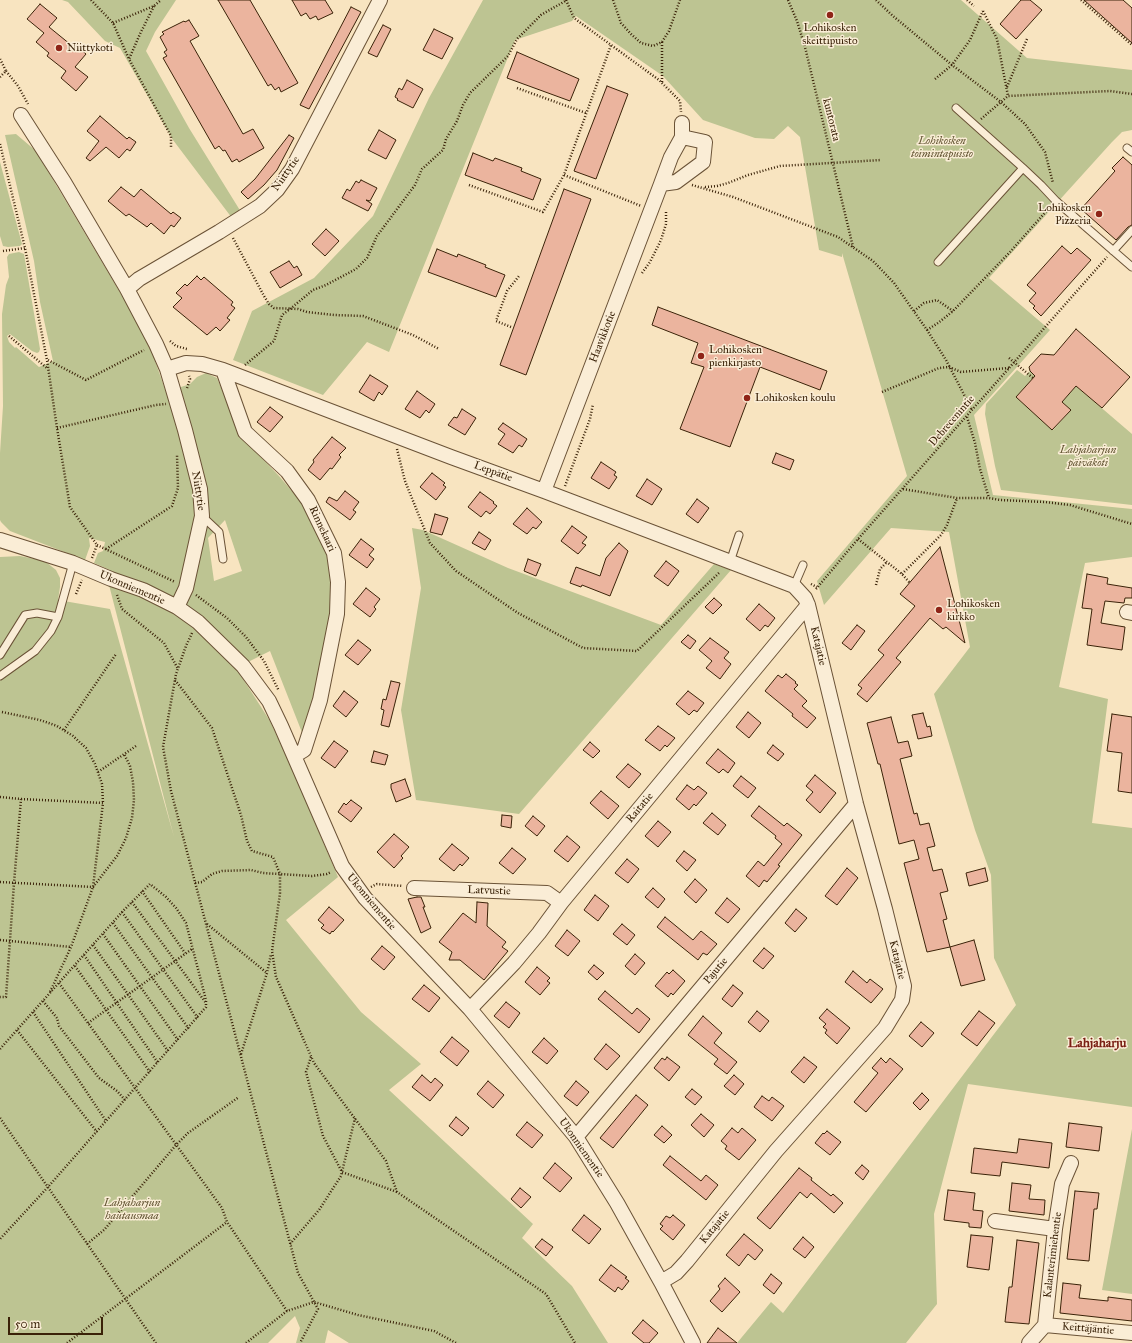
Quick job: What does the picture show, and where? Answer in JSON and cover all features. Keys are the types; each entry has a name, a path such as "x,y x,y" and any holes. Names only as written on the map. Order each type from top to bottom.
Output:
{"street":[{"name":"Niittytie","path":"127,289 139,279 260,206 277,190 292,169 380,0"},
{"name":"Niittytie","path":"21,115 64,182 127,289 156,344 167,369 200,489 202,516 186,588 177,607"},
{"path":"661,184 676,182 703,162 705,142 682,130"},
{"name":"Haavikkotie","path":"544,491 650,210 682,130"},
{"name":"Leppätie","path":"167,369 186,356 202,364 223,370 794,586"},
{"name":"Rinnekaari","path":"223,370 245,432 287,471 308,500 334,552 338,582 337,614 318,707 304,750 294,756"},
{"name":"Ukonniementie","path":"0,540 73,563 111,579 143,590 177,607 198,622 243,666 269,700 342,866 365,898 470,1009 576,1137 617,1203 693,1343"},
{"path":"794,586 805,598 808,605"},
{"name":"Katajatie","path":"661,1282 676,1273 687,1261 776,1151 885,1028 902,1000 904,986 856,804 808,605"},
{"name":"Raitatie","path":"470,1009 524,951 561,903 808,605"},
{"name":"Pajutie","path":"576,1137 856,804"},
{"name":"Latvustie","path":"414,888 547,893 561,903"},
{"name":"Kalanterimiehentie","path":"1045,1325 1055,1229 1062,1184 1071,1163"},
{"path":"995,1222 1055,1229"},
{"path":"1029,1343 1045,1325"},
{"name":"Keittäjäntie","path":"1045,1325 1132,1334"}],"lane":[{"path":"956,108 1023,168 1056,201 1132,268"},
{"path":"938,262 1023,168"},
{"path":"1113,251 1132,230"},
{"path":"202,516 219,532 223,559"},
{"path":"730,562 739,535"},
{"path":"1,674 35,651 51,631 58,617 73,563"},
{"path":"794,586 802,565"},
{"path":"0,655 25,615 37,613 58,617"}],"path":[{"path":"91,0 113,23 129,59 171,136 171,147"},
{"path":"113,23 154,6 161,0"},
{"path":"240,369 274,341 282,315 290,308 313,290 326,285 356,268 367,258 378,236 415,185 422,169 442,150 446,139 457,121 463,105 470,93 508,56 517,40 541,15 553,7 566,0 574,18 662,83 680,102 682,130"},
{"path":"613,0 621,22 636,39 641,43 653,46 662,42"},
{"path":"662,83 662,42 680,0"},
{"name":"kuntorata","path":"788,0 797,21 804,47 853,247"},
{"path":"876,0 952,65 1001,102 1025,124 1045,152 1055,192 1056,201 1011,251 953,311 927,330"},
{"path":"967,0 974,6"},
{"path":"1081,0 1132,45"},
{"path":"129,59 154,6"},
{"path":"935,79 952,65 970,40 983,11 997,39 1008,96"},
{"path":"1007,87 1027,40"},
{"path":"469,185 543,212 564,175 612,45"},
{"path":"0,59 6,71 0,77"},
{"path":"517,88 586,113"},
{"path":"975,125 1008,96 1110,91 1132,94"},
{"path":"0,144 25,248 47,360 57,428 156,405 185,400 184,394 190,379 186,356"},
{"path":"702,187 717,186 780,166 881,160"},
{"path":"564,175 650,210"},
{"path":"676,182 702,187 734,197 838,237 873,261 894,283 927,330 972,410"},
{"path":"227,227 269,304 274,308 290,308 321,314 363,316 395,327 440,348"},
{"path":"3,251 25,248"},
{"name":"Debrecenintie","path":"808,605 817,587 858,539 1113,251"},
{"path":"511,326 496,320 507,291 519,276"},
{"path":"914,312 924,303 937,300 953,311"},
{"path":"8,336 48,370"},
{"path":"47,360 86,380 156,344"},
{"path":"1009,358 1033,378"},
{"path":"882,392 939,368 949,367 961,372 1009,368"},
{"path":"967,417 989,498"},
{"name":"Ukonniementie","path":"57,428 70,507 97,545 158,573 186,588 227,618 246,637 264,661 280,693"},
{"path":"396,446 405,480 430,543 456,571 518,613 583,648 637,651 730,562"},
{"path":"106,550 172,506 178,488 177,452"},
{"path":"903,489 957,498 989,498 1070,505 1132,524"},
{"path":"902,574 941,535 947,525 957,498"},
{"path":"858,539 902,574 910,583"},
{"path":"876,585 880,569 887,562"},
{"path":"111,579 122,609 164,643 178,669"},
{"path":"198,622 186,646 178,669 163,747 171,791 290,1244 298,1273 318,1309 300,1343"},
{"path":"64,730 116,654"},
{"path":"175,680 212,728 241,815 247,841 252,851 273,857 280,874 280,893 272,951 267,973 240,1055"},
{"path":"2,712 40,720 57,726 73,736 86,748 95,764 102,784 103,803 93,887 71,947 49,994"},
{"path":"98,772 136,746"},
{"path":"93,887 117,856 126,838 132,818 134,800 133,782 130,766 124,754"},
{"path":"0,797 103,803"},
{"path":"0,996 6,997 14,883 22,799"},
{"path":"195,884 202,882 212,874 222,871 251,870 263,874 312,876 327,874 342,866"},
{"path":"0,882 93,887"},
{"path":"0,1049 122,912 150,884 166,897 176,908 186,923 206,1008 48,1187 0,1239"},
{"name":"Ukonniementie","path":"373,893 369,888 377,884 414,888"},
{"path":"142,891 185,954"},
{"path":"132,902 206,1003"},
{"path":"122,912 198,1018"},
{"path":"113,923 188,1029"},
{"path":"206,923 267,973"},
{"path":"103,934 178,1040"},
{"path":"0,940 71,947"},
{"path":"93,945 168,1051"},
{"path":"88,1023 192,949"},
{"path":"272,951 276,977 314,1063 386,1161 397,1192"},
{"path":"84,955 158,1063"},
{"path":"75,966 150,1072"},
{"path":"59,983 222,1208 227,1222 287,1311"},
{"path":"44,1001 57,1018 59,1026 99,1078 117,1091 125,1100"},
{"path":"33,1012 106,1121"},
{"path":"17,1030 97,1132"},
{"path":"312,1057 306,1072 323,1136 342,1172 397,1192 546,1294 575,1343"},
{"path":"87,1244 104,1230 176,1145 188,1133 239,1097"},
{"path":"0,1118 156,1343"},
{"path":"290,1244 319,1210 341,1176 355,1118"},
{"path":"67,1343 227,1222"},
{"path":"246,1343 287,1311 314,1302 358,1315 434,1331 456,1343"}],"green space":[{"path":"62,0 176,0 155,32 146,51 189,128 241,212 232,218 173,140 120,48 105,41 68,2"},
{"name":"Lohikosken toimintapuisto","path":"483,0 961,0 1027,58 1132,70 1132,130 1122,132 1112,142 989,278 1050,330 974,415 993,495 1132,509 1132,557 1085,563 1059,687 1108,699 1092,823 1132,828 1132,1107 968,1084 934,1214 937,1304 906,1343 737,1343 771,1302 783,1313 1016,1005 994,958 991,875 975,830 934,694 970,647 949,532 891,528 824,605 817,581 907,476 842,253 842,257 819,250 800,137 788,126 774,139 755,138 703,120 663,76 576,16 572,21 515,40 389,352 367,342 323,395 233,360 252,311 314,278 373,216 429,98"},
{"name":"Lahjaharjun hautausmaa","path":"16,134 36,151 148,341 166,392 190,384 197,377 206,373 217,378 241,436 302,503 328,554 332,582 331,613 314,699 303,735 270,651 236,668 270,721 338,877 286,920 361,1012 421,1064 389,1090 533,1224 522,1238 572,1286 608,1343 349,1343 328,1330 325,1343 296,1343 300,1328 295,1316 268,1343 0,1343 0,557 20,556 46,562 56,570 60,578 58,600 110,609 174,837 109,585 110,570 94,563 98,553 103,551 105,542 89,538 90,546 85,560 10,531 0,520 0,453 3,406 2,314 6,285 9,277 7,257 9,254 19,252 24,254 40,349 37,353 32,351 10,334 7,336 9,342 39,367 53,361 40,302 34,261 5,135","holes":["225,520 242,571 214,581 208,538"]},
{"path":"0,162 22,244 20,246 3,246 0,236"},
{"name":"Lahjaharjun päiväkoti","path":"1017,370 1025,376 1030,371 1035,376 1016,397 1053,430 1071,410 1062,402 1076,386 1132,434 1132,505 1001,490 985,414 986,404"},
{"path":"412,528 423,530 508,568 661,625 714,564 731,570 519,814 416,800 401,710 421,588"},
{"path":"1132,1129 1132,1294 1102,1290"}],"building":[{"path":"218,0 250,0 298,83 281,92 279,87 275,90 271,84 268,86"},
{"path":"292,0 325,0 333,13 318,20 316,16 310,19 306,13 301,16"},
{"path":"1021,0 1030,0 1042,10 1016,39 1000,24"},
{"path":"1084,0 1123,0 1132,8 1132,43"},
{"name":"Niittykoti","path":"40,4 57,18 49,27 76,49 78,47 86,54 75,67 88,77 76,91 61,78 66,71 47,56 49,53 36,42 44,33 27,19"},
{"path":"351,7 361,12 309,109 300,105"},
{"path":"189,20 199,36 190,41 243,134 253,129 264,148 239,162 237,159 232,162 225,150 223,151 219,146 215,149 163,58 167,56 164,52 167,50 160,37 164,34 162,32"},
{"path":"383,25 391,29 377,57 368,53"},
{"path":"434,29 453,38 442,59 423,50"},
{"path":"517,52 579,79 570,101 507,78"},
{"path":"407,80 423,89 413,108 397,100 398,99 395,97 399,88 402,90"},
{"path":"607,86 628,94 596,179 574,171"},
{"path":"100,116 127,139 129,137 136,142 130,151 127,149 119,158 106,147 90,161 86,158 99,141 87,131"},
{"path":"379,130 396,140 386,159 368,150"},
{"path":"289,135 294,138 277,170 264,185 248,199 241,192 255,179"},
{"path":"473,153 493,161 495,158 522,168 521,171 541,179 533,200 465,175"},
{"path":"1123,157 1132,165 1132,225 1128,227 1116,240 1081,209 1115,171 1112,168"},
{"path":"361,180 377,188 370,201 366,200 372,204 368,211 342,198 347,189 350,191 356,181 359,183"},
{"path":"121,187 134,197 141,189 171,214 173,212 181,218 174,227 171,225 164,234 151,223 147,227 129,214 126,216 108,201"},
{"path":"564,189 591,199 526,375 500,365"},
{"path":"326,229 339,241 325,256 312,244"},
{"path":"1062,246 1071,254 1077,248 1091,260 1041,316 1033,308 1035,306 1029,301 1036,293 1027,285"},
{"path":"437,249 457,257 458,254 486,265 485,267 505,275 496,297 428,272"},
{"path":"289,261 294,268 297,266 302,275 280,288 270,272"},
{"path":"197,276 201,280 204,277 233,302 231,305 235,308 227,318 230,320 220,331 216,327 207,335 173,307 182,298 176,293 185,284 187,286"},
{"name":"Lohikosken koulu","path":"658,307 827,371 820,390 760,367 730,447 680,429 704,367 691,363 698,343 652,325"},
{"path":"1076,329 1130,377 1102,408 1076,386 1062,402 1071,410 1052,430 1016,397 1035,376 1030,371 1029,367 1041,354 1054,355"},
{"path":"370,375 388,386 382,395 379,392 374,401 359,392"},
{"path":"417,391 435,404 429,413 426,410 420,418 405,409"},
{"path":"270,407 283,417 270,432 257,422"},
{"path":"462,409 476,418 465,435 448,425 454,417 457,418"},
{"path":"503,423 527,439 522,447 519,445 513,453 498,444 505,434 498,429"},
{"path":"332,437 346,448 339,455 341,457 332,469 330,468 320,480 308,470 314,462 313,460"},
{"path":"776,453 794,460 790,470 772,463"},
{"path":"601,462 616,472 614,475 617,477 609,489 591,478"},
{"path":"432,473 445,483 443,485 446,487 436,500 420,487"},
{"path":"647,479 662,489 652,505 636,496"},
{"path":"345,491 359,502 353,510 356,512 350,520 326,502 329,497 337,501"},
{"path":"480,492 497,506 490,514 486,511 481,517 468,507"},
{"path":"697,499 709,508 698,523 686,514"},
{"path":"527,508 542,522 536,529 533,527 527,534 513,524"},
{"path":"435,514 448,518 442,535 430,532"},
{"path":"572,526 587,537 582,543 586,545 578,554 561,541"},
{"path":"479,532 491,540 485,550 472,543"},
{"path":"361,539 374,549 369,555 374,559 367,568 349,555"},
{"path":"619,543 628,551 610,596 582,585 581,587 570,583 576,567 600,576 606,558"},
{"path":"940,547 965,643 946,627 943,629 930,618 896,658 901,662 867,702 857,694 862,688 858,685 884,655 878,650 915,606 900,594"},
{"path":"528,559 541,564 536,576 524,571"},
{"path":"666,561 679,571 668,586 654,576"},
{"path":"1087,574 1108,578 1107,584 1132,588 1132,598 1125,598 1124,603 1105,601 1101,623 1125,627 1122,650 1087,645 1092,609 1082,608"},
{"path":"366,588 380,599 374,607 376,609 370,617 353,604"},
{"path":"714,598 722,605 713,614 705,607"},
{"path":"759,604 775,618 768,627 765,625 760,631 746,619"},
{"path":"857,625 865,631 851,650 842,643"},
{"path":"688,635 696,641 690,649 681,642"},
{"path":"710,638 729,652 724,658 731,664 720,679 706,668 712,661 699,650"},
{"path":"358,640 371,650 358,665 345,655"},
{"path":"786,674 796,682 795,683 798,685 794,689 807,701 802,706 816,718 807,728 792,716 793,714 765,691 778,675 782,678"},
{"path":"391,681 400,683 389,727 381,725 384,710 381,709 383,699 386,700"},
{"path":"344,691 358,702 346,717 333,706"},
{"path":"688,691 704,703 697,712 694,710 689,715 676,704"},
{"path":"748,712 761,723 749,738 736,727"},
{"path":"923,713 927,727 930,726 932,736 918,739 912,715"},
{"path":"1112,714 1132,717 1132,793 1118,791 1122,753 1107,751"},
{"path":"891,717 898,743 908,741 912,756 900,759 914,814 917,813 920,825 929,823 935,846 927,848 933,871 942,869 948,891 940,893 947,919 943,920 950,947 927,952 904,863 919,859 914,840 899,844 880,764 878,764 867,723"},
{"path":"658,726 675,738 667,747 665,745 660,751 645,740"},
{"path":"334,741 348,751 335,768 321,758"},
{"path":"590,742 600,751 593,758 583,750"},
{"path":"773,745 784,754 778,761 767,753"},
{"path":"718,749 735,763 728,773 723,769 719,773 706,763"},
{"path":"374,751 388,755 385,765 371,762"},
{"path":"628,764 641,774 629,788 616,777"},
{"path":"815,775 836,793 820,813 806,800 813,792 806,786"},
{"path":"741,776 756,788 748,798 733,786"},
{"path":"405,779 411,796 396,802 391,784"},
{"path":"687,785 694,790 698,786 707,793 696,806 694,804 689,810 676,799"},
{"path":"601,791 619,806 608,819 590,803"},
{"path":"351,800 362,808 351,822 338,812 344,803 346,805"},
{"path":"759,806 784,826 787,823 802,835 778,865 780,866 767,882 764,880 759,887 746,876 758,861 764,866 782,844 775,838 776,836 751,816"},
{"path":"712,813 726,825 718,835 703,823"},
{"path":"502,815 512,816 511,828 501,826"},
{"path":"533,816 545,826 537,836 525,826"},
{"path":"658,821 671,832 658,847 645,836"},
{"path":"394,834 409,847 401,856 403,858 394,868 377,852"},
{"path":"567,836 580,847 568,862 554,851"},
{"path":"452,844 469,858 462,866 460,864 454,871 439,859"},
{"path":"512,848 526,859 513,874 499,863"},
{"path":"684,851 696,860 687,871 676,861"},
{"path":"627,859 639,869 628,883 615,873"},
{"path":"847,868 858,878 837,905 825,896"},
{"path":"985,868 988,881 969,886 966,873"},
{"path":"695,879 707,890 696,903 684,892"},
{"path":"653,888 665,899 658,908 645,897"},
{"path":"595,895 609,906 598,921 584,910"},
{"path":"421,897 431,928 421,933 408,899"},
{"path":"727,898 740,909 728,923 715,913"},
{"path":"477,902 488,903 487,926 506,942 502,947 508,951 484,980 460,960 449,960 452,952 439,942 463,913 476,923"},
{"path":"329,907 344,920 330,934 321,928 324,925 318,920"},
{"path":"796,909 807,918 795,932 785,923"},
{"path":"665,917 693,940 701,931 717,944 707,955 703,953 698,960 657,927"},
{"path":"622,924 635,935 627,945 613,934"},
{"path":"567,930 580,941 568,956 555,946"},
{"path":"974,940 985,980 961,986 950,947"},
{"path":"382,946 395,957 384,970 371,959"},
{"path":"764,948 774,956 763,969 753,961"},
{"path":"635,954 645,963 635,975 625,966"},
{"path":"594,965 604,973 597,980 588,972"},
{"path":"537,967 550,978 547,981 550,983 540,995 525,982"},
{"path":"673,970 685,981 673,995 671,993 668,997 655,986 667,972 669,974"},
{"path":"853,971 867,983 870,979 883,989 871,1003 845,982"},
{"path":"424,985 440,998 429,1012 412,999"},
{"path":"733,985 743,993 732,1007 722,999"},
{"path":"605,991 632,1014 637,1008 650,1019 639,1033 598,999"},
{"path":"506,1002 520,1013 509,1028 494,1016"},
{"path":"827,1009 850,1028 837,1044 825,1033 827,1030 823,1027 826,1024 819,1018"},
{"path":"757,1011 769,1021 760,1032 748,1022"},
{"path":"979,1011 995,1023 977,1046 961,1034"},
{"path":"703,1016 722,1033 714,1043 737,1062 727,1074 714,1064 718,1059 688,1035"},
{"path":"921,1022 934,1033 922,1047 909,1036"},
{"path":"452,1037 469,1051 457,1066 440,1052"},
{"path":"544,1038 558,1051 547,1064 532,1052"},
{"path":"606,1044 620,1056 607,1070 594,1059"},
{"path":"667,1057 680,1067 669,1081 654,1068 662,1058 665,1060"},
{"path":"804,1057 817,1067 804,1083 791,1072"},
{"path":"881,1058 886,1063 890,1058 903,1069 866,1112 854,1102 878,1073 872,1068"},
{"path":"422,1075 431,1083 435,1078 443,1085 430,1101 412,1087"},
{"path":"734,1075 744,1084 735,1095 724,1086"},
{"path":"488,1081 504,1095 493,1108 477,1094"},
{"path":"576,1081 589,1092 577,1106 564,1096"},
{"path":"692,1089 702,1097 695,1105 685,1097"},
{"path":"922,1093 929,1100 920,1110 913,1103"},
{"path":"636,1095 648,1105 613,1148 600,1138"},
{"path":"762,1096 769,1101 772,1097 784,1106 772,1121 754,1107"},
{"path":"701,1114 714,1125 704,1137 691,1125"},
{"path":"456,1117 469,1128 462,1136 449,1126"},
{"path":"527,1122 543,1135 532,1148 516,1135"},
{"path":"1069,1123 1102,1127 1099,1151 1066,1147"},
{"path":"662,1126 672,1135 664,1143 654,1135"},
{"path":"732,1128 738,1133 742,1128 756,1140 739,1160 725,1149 727,1146 721,1141"},
{"path":"827,1131 841,1142 830,1155 815,1143 823,1133 824,1134"},
{"path":"1019,1139 1052,1143 1049,1168 1002,1162 1000,1176 971,1173 974,1148 1017,1153"},
{"path":"670,1156 701,1181 706,1175 718,1185 706,1200 663,1165"},
{"path":"555,1163 572,1178 560,1192 543,1178"},
{"path":"862,1165 869,1171 863,1180 855,1173"},
{"path":"799,1168 831,1196 833,1194 843,1203 834,1213 811,1193 807,1198 800,1192 770,1229 757,1218"},
{"path":"1012,1183 1031,1185 1029,1199 1045,1200 1044,1215 1009,1211"},
{"path":"520,1188 531,1197 521,1208 511,1199"},
{"path":"948,1190 975,1193 973,1210 983,1211 981,1228 969,1227 969,1223 944,1220"},
{"path":"1075,1191 1099,1193 1097,1209 1094,1209 1089,1261 1067,1259"},
{"path":"584,1215 601,1229 589,1244 572,1230"},
{"path":"673,1215 685,1225 673,1240 660,1229 663,1226 660,1224 666,1216 670,1218"},
{"path":"744,1234 763,1250 755,1260 748,1254 739,1266 726,1255"},
{"path":"971,1235 993,1237 989,1270 967,1267"},
{"path":"803,1237 814,1247 805,1258 793,1249"},
{"path":"542,1239 553,1247 546,1256 535,1247"},
{"path":"1017,1240 1039,1243 1029,1324 1005,1322 1009,1287 1012,1287"},
{"path":"611,1265 627,1277 625,1278 629,1281 622,1290 618,1287 615,1292 599,1280"},
{"path":"771,1274 782,1283 774,1294 763,1285"},
{"path":"725,1278 740,1292 722,1312 710,1301 720,1289 718,1286"},
{"path":"1063,1283 1081,1285 1079,1298 1108,1301 1108,1297 1132,1300 1132,1321 1060,1313"},
{"path":"643,1320 658,1333 649,1343 644,1343 632,1333"},
{"path":"718,1328 737,1343 707,1343"}],"place":[{"name":"Lohikosken skeittipuisto","path":"830,15"},
{"name":"Niittykoti","path":"59,48"},
{"name":"Lohikosken Pizzeria","path":"1099,214"},
{"name":"Lohikosken pienkirjasto","path":"701,356"},
{"name":"Lohikosken koulu","path":"747,398"},
{"name":"Lohikosken kirkko","path":"939,610"}],"district":[{"name":"Lahjaharju","path":"1097,1044"}]}
